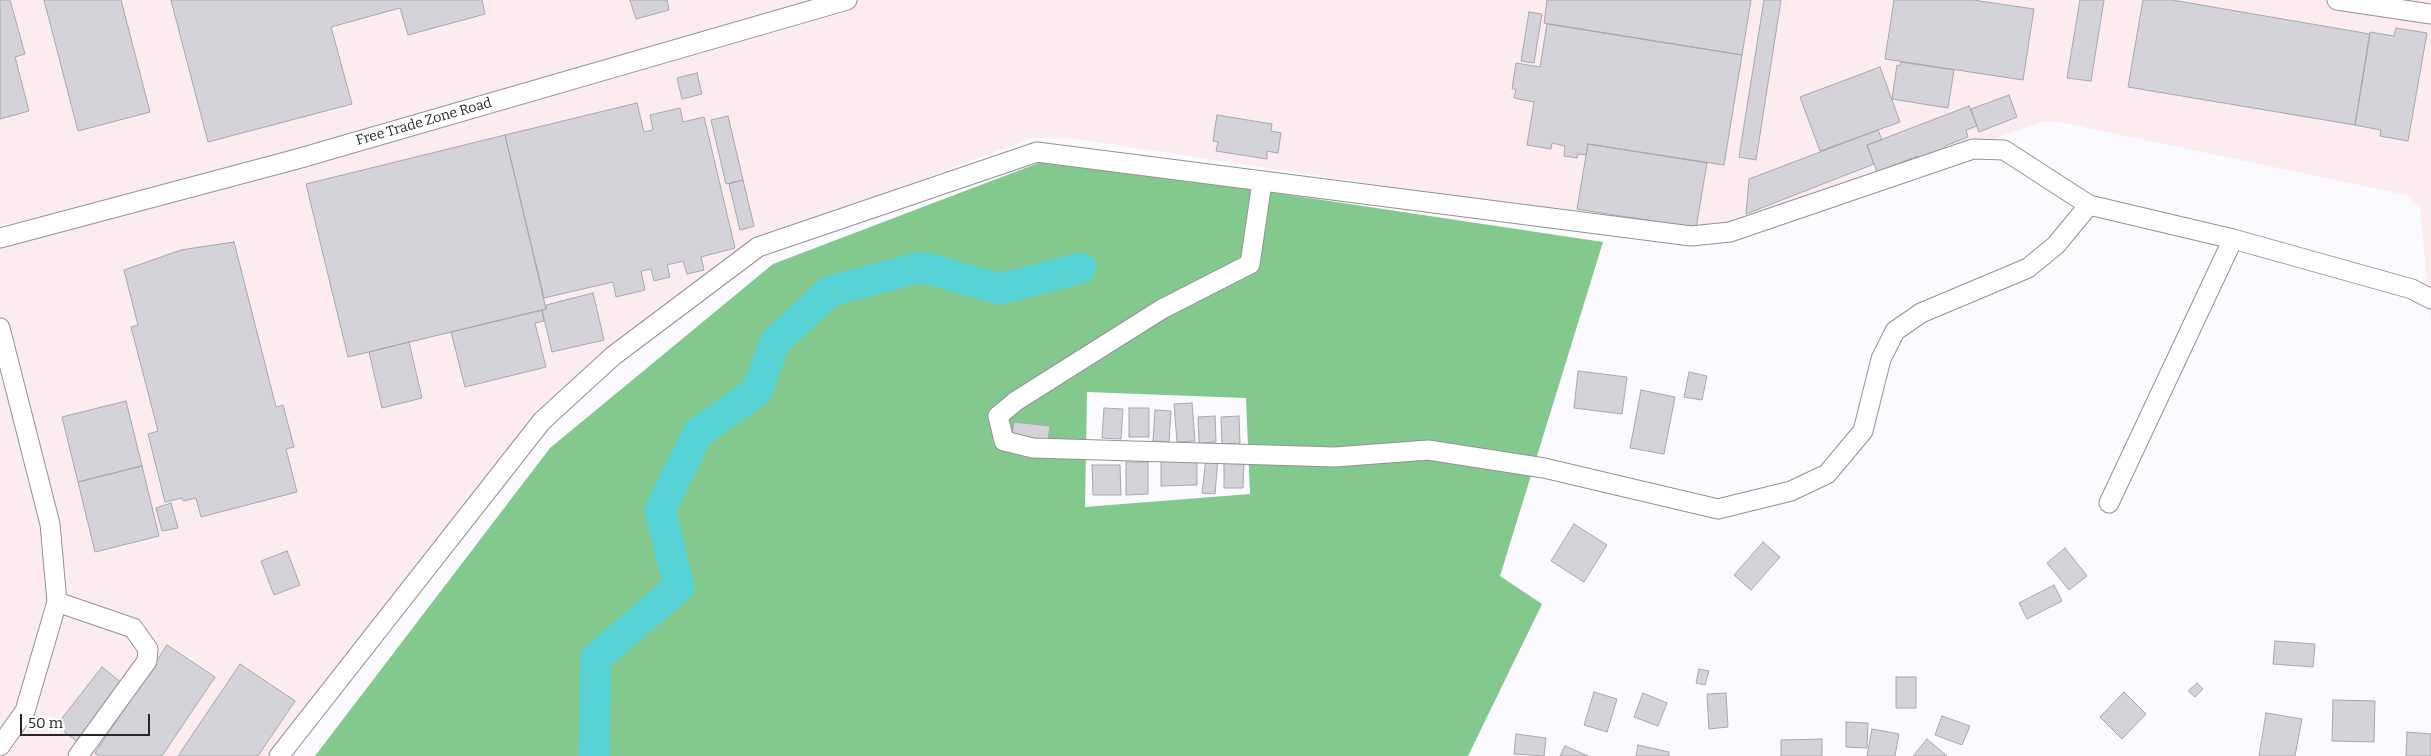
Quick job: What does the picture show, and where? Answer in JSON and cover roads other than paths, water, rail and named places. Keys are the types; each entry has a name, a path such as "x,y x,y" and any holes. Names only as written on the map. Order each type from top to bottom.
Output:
{"street":[{"name":"Free Trade Zone Road","path":"0,238 296,159 847,0"},
{"path":"2337,0 2431,14"},
{"path":"279,756 542,421 614,356 758,247 1037,152 1691,236 1730,232 1973,149 2004,150 2089,206 2234,239 2412,289 2431,299"},
{"path":"1262,182 1250,264 1162,309 1016,401 998,416 1004,441 1033,448 1335,457 1428,450 1544,468 1718,508 1791,491 1827,474 1863,431 1881,359 1895,330 1921,313 2028,268 2056,245 2089,206"},
{"path":"2108,503 2234,239"},
{"path":"0,328 50,524 57,602 25,711 0,746"},
{"path":"57,602 133,628 148,649 146,661 78,756"}],"waterway":[{"path":"594,756 596,658 679,587 660,510 698,433 757,391 775,342 830,291 922,267 1000,289 1081,268"}]}
